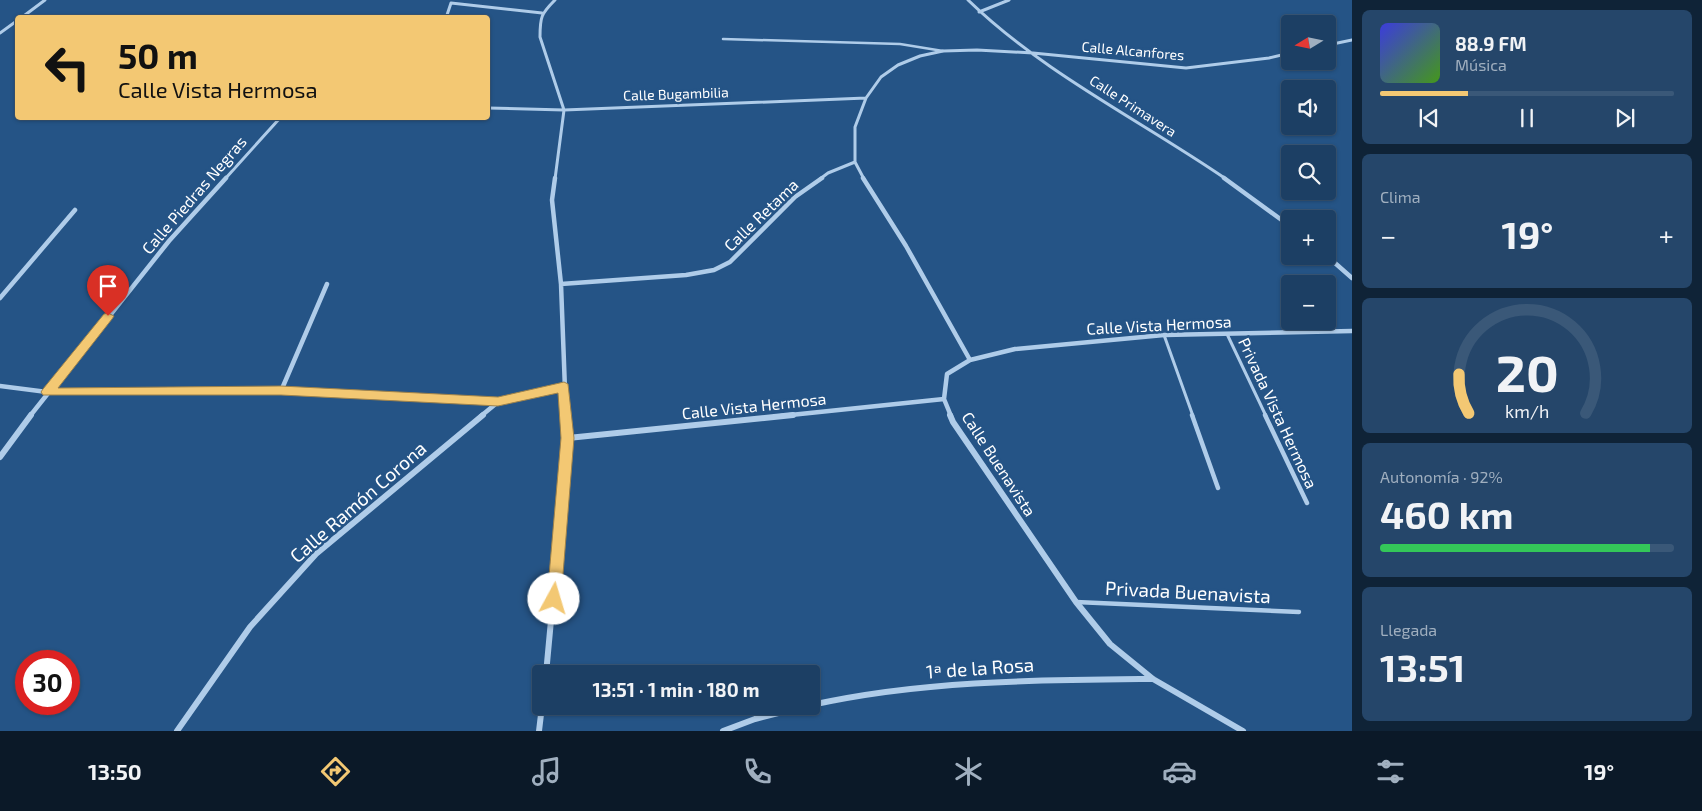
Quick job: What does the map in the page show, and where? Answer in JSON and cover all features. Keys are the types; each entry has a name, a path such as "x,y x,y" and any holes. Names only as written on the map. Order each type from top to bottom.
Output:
{"street":[{"path":"24,15 45,0"},
{"path":"547,665 568,438 564,387 561,284 552,200 564,110 540,37 542,13 554,0"},
{"name":"Calle Primavera","path":"968,0 979,12 1033,53 1234,185 1281,219"},
{"path":"979,12 1009,0"},
{"path":"447,15 451,4 542,13"},
{"path":"0,33 15,22"},
{"path":"1336,43 1352,40"},
{"path":"944,399 947,374 970,360 906,246 869,189 855,162 855,127 866,98 880,78 898,65 920,56 943,51 977,50 1033,53"},
{"name":"Calle Alcanfores","path":"1033,53 1186,68 1281,55"},
{"name":"Calle Bugambilia","path":"490,108 564,110 866,98"},
{"name":"Calle Piedras Negras","path":"0,456 47,392 169,241 278,120"},
{"name":"Calle Retama","path":"561,284 686,275 714,270 730,262 795,197 828,173 855,162"},
{"path":"0,298 75,210"},
{"path":"1336,264 1352,278"},
{"path":"281,390 326,284"},
{"name":"Calle Vista Hermosa","path":"970,360 1015,349 1111,338 1352,331"},
{"path":"0,386 47,392 281,390 498,402 564,387"},
{"name":"Calle Vista Hermosa","path":"568,438 944,399"},
{"name":"Calle Buenavista","path":"944,399 954,422 1076,602 1110,644 1153,679 1243,731"},
{"name":"Calle Ramón Corona","path":"177,731 250,627 316,554 498,402"},
{"name":"1ª de la Rosa","path":"820,703 851,695 1004,681 1153,679"},
{"path":"539,731 541,715"},
{"path":"723,731 771,715"}],"lane":[{"path":"723,39 900,44 943,51"},
{"name":"Privada Vista Hermosa","path":"1227,334 1307,503"},
{"path":"1164,335 1218,488"},
{"name":"Privada Buenavista","path":"1076,602 1299,612"}],"route":[{"path":"108,316 47,392 281,390 498,402 564,387 568,438 554,599"}]}
